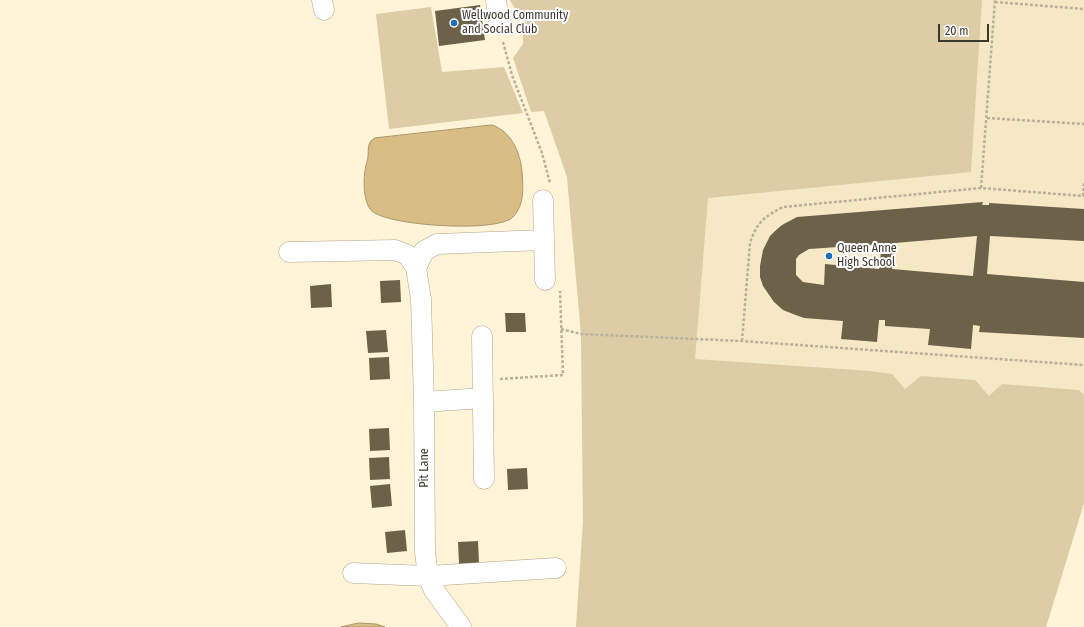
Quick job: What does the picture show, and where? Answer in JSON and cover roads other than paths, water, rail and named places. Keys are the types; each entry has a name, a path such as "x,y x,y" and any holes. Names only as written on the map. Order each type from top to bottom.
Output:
{"street":[{"path":"496,0 499,24"},
{"path":"543,200 545,280"},
{"path":"416,268 424,251 438,244 544,240"},
{"path":"289,252 394,250 408,255 416,268"},
{"name":"Pit Lane","path":"416,268 421,299 424,402 425,552 428,576 434,590 461,627"},
{"path":"482,336 484,479"},
{"path":"424,402 483,398"},
{"path":"353,574 428,576 556,568"}],"place":[{"name":"Wellwood Community and Social Club","path":"454,23"},
{"name":"Queen Anne High School","path":"829,256"}]}
